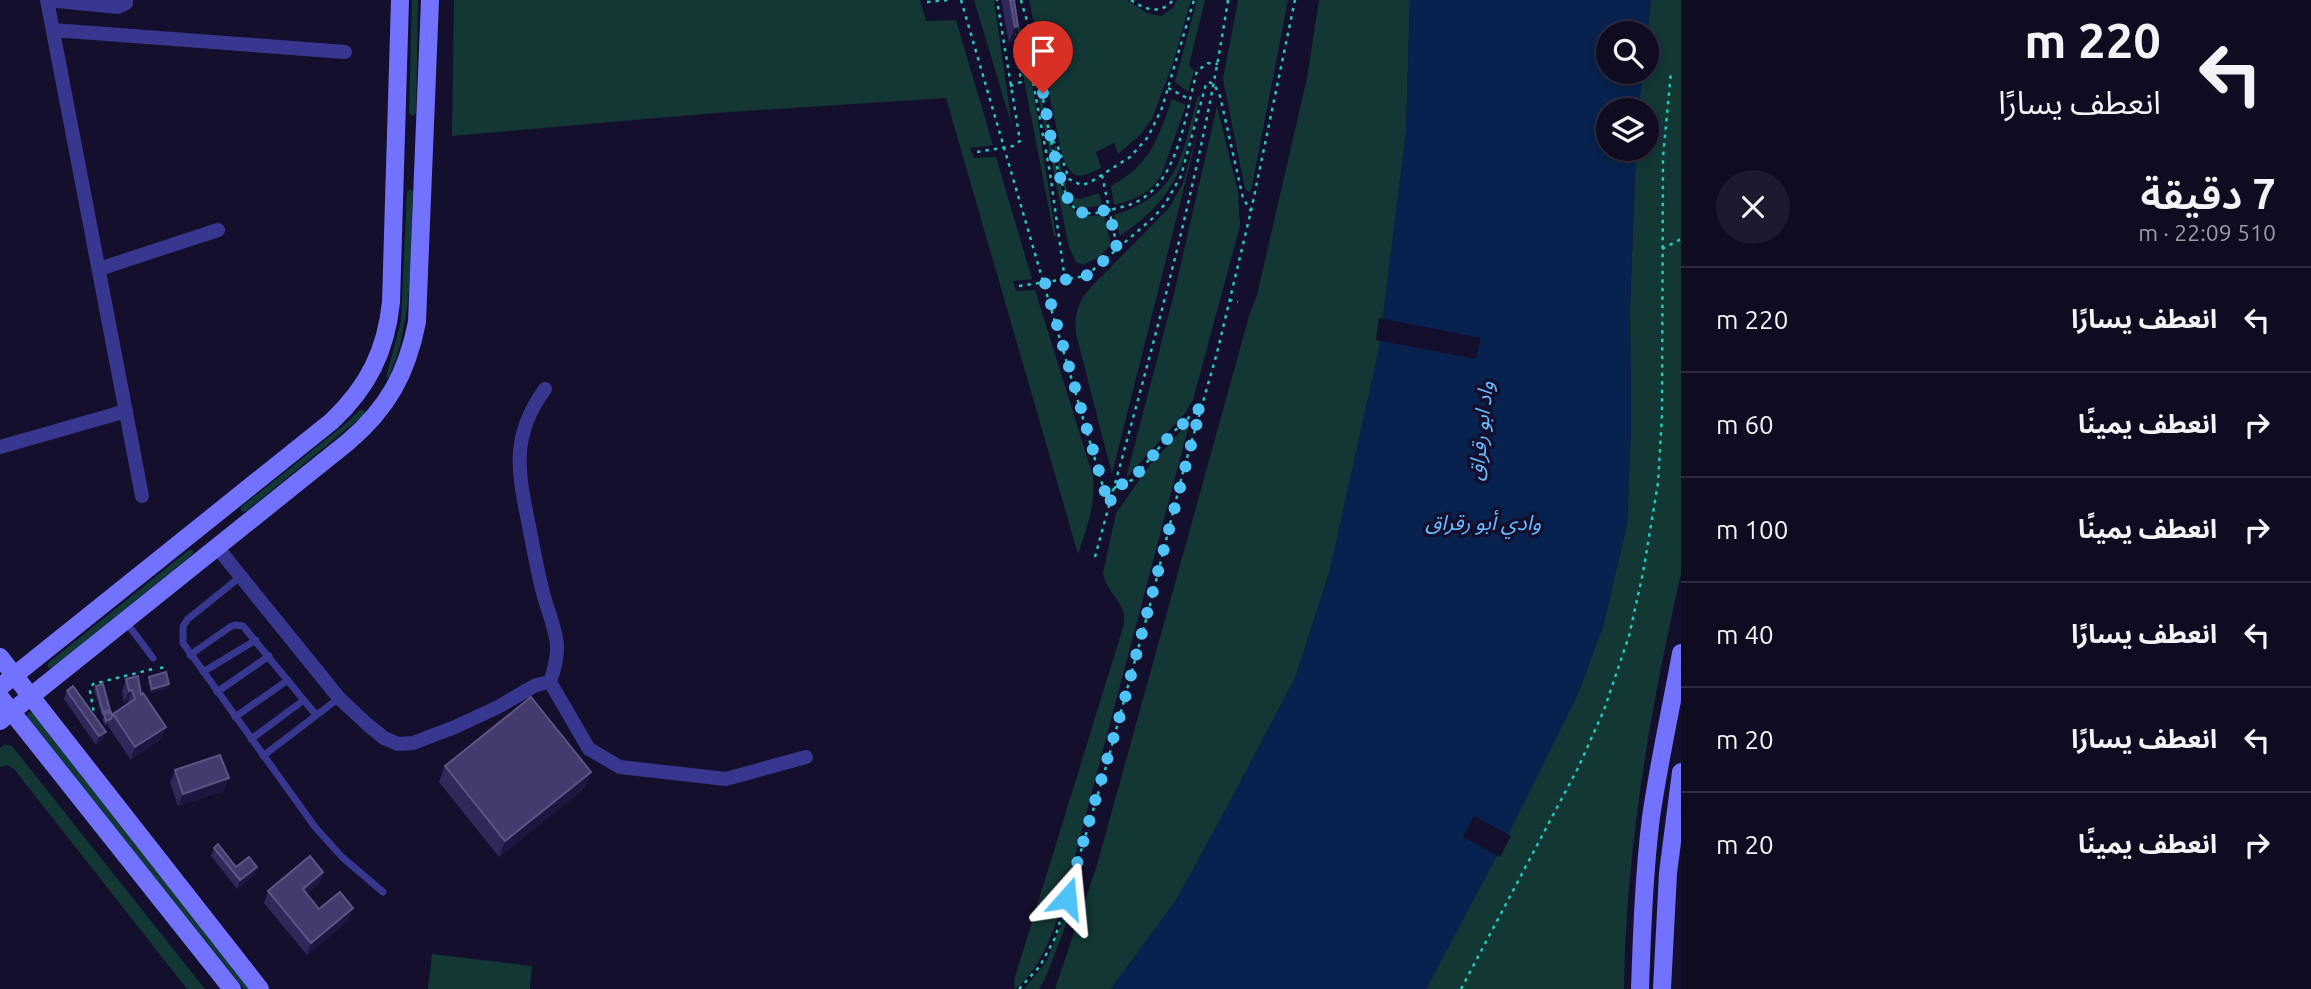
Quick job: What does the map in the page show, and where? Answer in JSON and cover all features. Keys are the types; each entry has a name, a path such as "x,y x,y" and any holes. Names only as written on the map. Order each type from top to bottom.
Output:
{"street":[{"path":"126,0 118,7 47,0 142,496"},
{"path":"0,687 332,421 361,390 374,370 389,325 400,0"},
{"path":"6,716 348,442 365,428 385,405 405,370 417,322 430,0"},
{"path":"53,30 345,52"},
{"path":"396,153 424,154"},
{"path":"99,269 219,230"},
{"path":"545,389 535,402 525,424 518,464 538,570 555,628 558,659 550,682 589,749 620,767 726,779 806,757"},
{"path":"361,390 385,405"},
{"path":"0,447 126,411"},
{"path":"217,547 338,698 384,738 398,744 413,743 498,708 536,685 550,682"},
{"path":"1640,989 1642,916 1649,839 1658,773 1681,653"},
{"path":"0,657 260,989"},
{"path":"0,697 6,716 232,989"},
{"path":"1662,989 1668,873 1681,772"}],"lane":[{"path":"240,577 188,619 182,635 183,643 328,842 383,892"},
{"path":"124,620 153,658"},
{"path":"191,655 235,625 243,626 316,715"},
{"path":"203,672 256,640"},
{"path":"217,692 269,656"},
{"path":"235,717 288,680"},
{"path":"263,756 338,698"},
{"path":"251,739 304,700"}],"path":[{"path":"927,2 948,0"},
{"path":"961,0 1109,506"},
{"path":"977,152 1006,148 1020,141 997,0"},
{"path":"1021,0 1064,191 1071,205 1086,213 1136,202 1157,188 1171,164 1197,71 1208,63 1218,64"},
{"path":"1131,0 1155,10 1166,7 1173,0"},
{"path":"1052,141 1057,144 1072,182 1085,185 1141,148 1155,124 1168,88 1194,0"},
{"path":"1095,557 1168,285 1214,84 1228,0"},
{"path":"1019,989 1040,966 1048,952 1083,848 1147,617 1229,300 1251,211 1295,0"},
{"path":"1010,86 1021,82 1013,25"},
{"path":"1030,33 1026,44 1050,173 1065,280"},
{"path":"1461,989 1579,766 1604,710 1629,636 1658,483 1662,416 1663,157 1671,72"},
{"path":"1019,286 1086,276 1154,216 1174,190 1187,160 1206,84 1209,82 1214,84 1222,102 1243,198 1251,211"},
{"path":"1168,88 1189,99"},
{"path":"1102,175 1117,249"},
{"path":"1662,249 1681,239"},
{"path":"1229,300 1238,302"},
{"path":"1114,488 1132,480 1176,429 1201,407"},
{"path":"96,722 90,691 93,684 167,667"},
{"path":"1523,855 1529,859"}],"green space":[{"path":"412,0 418,0 416,113 413,116 409,113"},
{"path":"454,0 920,0 926,21 956,20 993,145 970,148 974,158 996,157 1032,279 1013,281 1016,291 1035,290 1093,476 1092,506 1078,554 946,98 716,113 452,136"},
{"path":"974,0 994,0 1012,126"},
{"path":"1012,0 1028,57 1056,236 1022,69 1021,46"},
{"path":"1029,0 1127,0 1147,13 1161,16 1173,8 1177,0 1191,0 1173,63 1152,119 1140,135 1118,154 1114,143 1096,152 1101,168 1086,175 1072,173 1062,154"},
{"path":"1197,0 1205,0 1189,65 1194,71 1188,92 1175,82"},
{"path":"1238,0 1288,0 1249,192 1245,189 1223,79"},
{"path":"1319,0 1410,0 1406,132 1379,349 1330,570 1296,676 1177,899 1111,989 1055,989 1097,865 1257,295 1307,78"},
{"path":"1651,0 1681,0 1681,574 1659,677 1642,780 1629,885 1624,989 1426,989 1497,855 1603,627 1627,524 1636,161 1659,161 1659,98 1640,98 1641,84 1659,84 1659,21 1649,21"},
{"path":"1029,51 1065,198 1073,210 1079,213 1104,215 1111,245 1099,257 1083,265 1076,262 1069,247"},
{"path":"1198,96 1200,97 1189,141 1176,176 1155,207 1120,236 1114,215 1153,196 1166,184 1175,170"},
{"path":"1172,99 1186,105 1161,176 1140,195 1114,205 1111,186 1144,160 1157,139"},
{"path":"1217,106 1238,192 1240,226 1193,400 1186,412 1126,478 1174,294"},
{"path":"1201,120 1112,474 1076,334 1078,309 1091,287 1169,208 1183,183"},
{"path":"1054,146 1071,197 1080,199 1099,193 1102,205 1079,209 1073,204 1062,181"},
{"path":"410,189 413,192 407,309 397,355 389,377 386,378 401,320 407,192"},
{"path":"360,410 364,410 365,414 245,512 241,511 241,507"},
{"path":"1190,421 1061,909 1037,963 1015,989 1014,980 1124,624 1122,610 1103,573 1116,513 1150,465"},
{"path":"189,550 193,550 193,554 52,668 48,668 48,663"},
{"path":"28,712 33,713 250,989 244,989 27,717"},
{"path":"5,744 12,746 205,989 187,989 14,769 7,765 0,767 0,748"},
{"path":"1070,903 1074,904 1045,979 1039,989 1024,989 1046,962"},
{"path":"432,954 532,966 530,989 428,989"}],"water":[{"name":"وادي أبو رقراق","path":"1410,0 1651,0 1649,21 1596,21 1596,84 1641,84 1640,98 1596,98 1596,161 1636,161 1627,524 1603,627 1578,694 1508,835 1426,989 1111,989 1177,899 1296,676 1330,570 1379,349 1406,132"}],"pier":[{"path":"1379,318 1481,338 1476,359 1376,340"},
{"path":"1474,816 1511,836 1500,857 1463,837"}],"building":[{"path":"1010,0 1014,0 1018,26 1015,27"},
{"path":"166,672 169,684 152,689 149,677"},
{"path":"138,676 141,695 143,693 166,727 135,747 113,714 135,699 132,690 129,691 126,679"},
{"path":"103,684 110,710 103,712 96,686"},
{"path":"73,686 106,732 99,736 67,691"},
{"path":"531,697 591,772 505,841 445,766"},
{"path":"111,712 111,719 106,721 104,714"},
{"path":"220,755 229,778 183,794 175,770"},
{"path":"218,844 236,867 249,857 257,867 240,880 214,848"},
{"path":"310,856 323,872 303,889 319,909 340,892 353,908 311,943 268,891"}],"route":[{"path":"1043,93 1052,141 1068,200 1075,209 1083,213 1109,209 1117,249 1086,276 1045,283 1109,506 1114,488 1132,480 1184,421 1201,407 1125,698 1067,898"}],"water label":[{"name":"واد ابو رقراق","path":"1481,431"}]}
